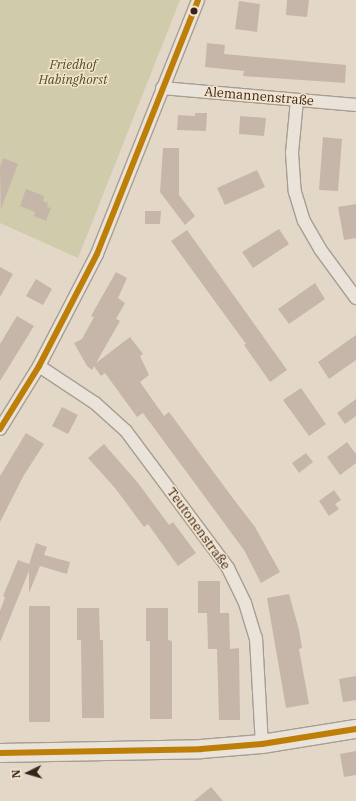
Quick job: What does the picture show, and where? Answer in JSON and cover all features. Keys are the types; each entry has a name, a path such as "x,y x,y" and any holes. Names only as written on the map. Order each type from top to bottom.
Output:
{"main road":[{"path":"0,753 200,749 262,744 356,729"}],"street":[{"path":"0,429 39,366 97,254 198,0"},
{"name":"Alemannenstraße","path":"162,88 356,105"},
{"path":"297,100 292,153 295,192 304,221 320,249 356,298"},
{"name":"Teutonenstraße","path":"39,366 95,403 126,431 228,568 246,603 256,638 262,744"}],"green space":[{"name":"Friedhof Habinghorst","path":"0,0 180,0 78,258 0,223"}],"building":[{"path":"287,0 309,0 307,17 286,15"},
{"path":"239,1 260,4 257,32 235,29"},
{"path":"207,43 225,45 224,54 346,65 345,83 243,76 244,71 205,67"},
{"path":"195,113 207,113 206,131 177,130 178,115 195,116"},
{"path":"240,116 266,118 264,136 239,134"},
{"path":"323,137 342,139 338,191 319,190"},
{"path":"163,148 179,148 179,195 195,216 185,225 160,192"},
{"path":"3,158 18,164 1,209 0,167"},
{"path":"257,170 265,187 225,205 217,188"},
{"path":"26,189 44,196 43,201 48,203 47,207 51,208 46,221 34,216 35,212 20,206"},
{"path":"356,204 356,238 344,240 338,207"},
{"path":"145,211 161,211 160,224 145,224"},
{"path":"279,229 289,244 253,268 242,252"},
{"path":"187,230 287,370 270,382 244,345 246,344 171,241"},
{"path":"0,267 13,274 0,297"},
{"path":"116,272 127,278 118,298 125,303 116,319 120,321 96,363 130,337 143,354 140,356 149,375 140,382 164,416 169,412 255,527 280,572 261,583 244,550 143,413 137,417 105,373 101,376 94,366 92,370 87,366 74,343 82,339 94,317 91,316"},
{"path":"36,279 52,289 43,305 26,296"},
{"path":"315,283 325,299 289,324 278,309"},
{"path":"17,316 34,326 0,381 0,344"},
{"path":"356,335 356,360 329,379 318,362"},
{"path":"301,388 326,424 309,436 283,400"},
{"path":"356,399 356,416 345,424 337,413"},
{"path":"62,407 78,415 68,434 52,426"},
{"path":"26,433 44,444 24,475 0,522 0,476"},
{"path":"347,442 356,454 356,463 340,475 327,457"},
{"path":"104,444 138,483 169,525 173,522 196,553 178,566 148,524 144,527 115,488 88,458"},
{"path":"306,453 313,462 299,473 292,463"},
{"path":"334,490 341,500 335,504 339,509 329,516 319,501"},
{"path":"36,543 47,547 44,555 70,562 67,574 40,566 29,593 29,571 0,642 0,611 5,597 3,596 18,560 29,564"},
{"path":"198,581 220,581 220,613 229,613 230,649 239,648 240,720 219,720 217,649 208,649 207,613 198,613"},
{"path":"289,594 299,630 302,648 299,649 309,704 286,708 267,598"},
{"path":"29,606 50,606 50,722 29,722"},
{"path":"77,608 99,608 100,640 103,640 104,718 82,718 81,640 77,640"},
{"path":"146,608 168,608 168,640 172,641 172,719 150,719 150,641 146,641"},
{"path":"356,676 356,700 343,702 339,679"},
{"path":"356,751 356,775 344,777 340,754"},
{"path":"211,787 223,801 194,801"}],"transit line":[{"path":"0,429 39,366 97,254 198,0"},
{"path":"0,753 201,749 262,744 356,729"}]}
